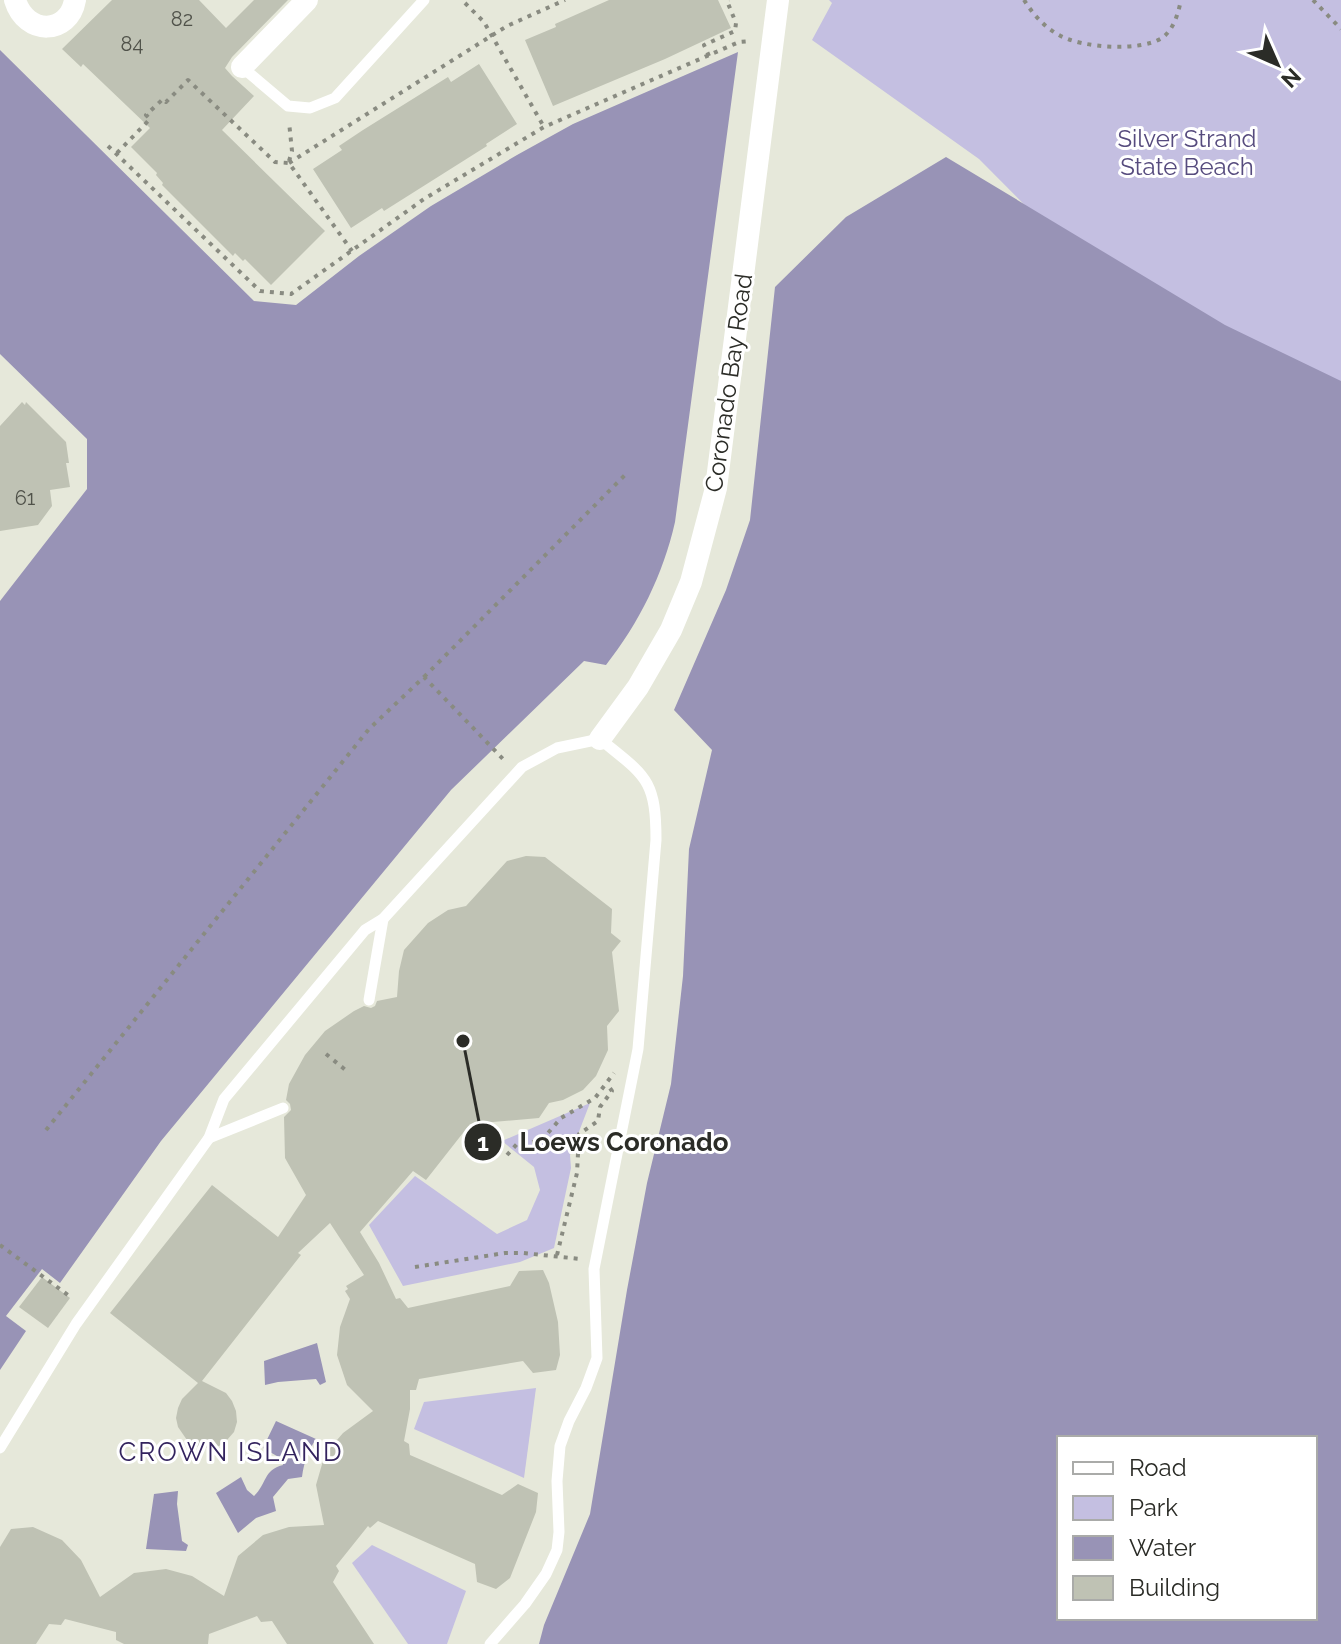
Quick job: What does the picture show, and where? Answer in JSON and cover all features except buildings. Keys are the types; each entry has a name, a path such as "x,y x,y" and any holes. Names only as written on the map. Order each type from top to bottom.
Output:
{"street":[{"path":"15,0 20,14 31,23 44,27 57,25 68,17 75,0"},
{"path":"242,67 307,0"},
{"name":"Coronado Bay Road","path":"600,739 638,687 671,630 691,582 716,488 778,0"}],"lane":[{"path":"242,67 288,106 310,108 335,98 424,0"},
{"path":"0,1448 87,1309 209,1138 224,1099 365,930 383,919 522,767 557,748 600,739 640,773 652,791 656,809 638,1049 595,1261 597,1358 560,1446 557,1550 546,1574 525,1604 490,1644"},
{"path":"369,1000 383,919"},
{"path":"209,1138 283,1108"}],"path":[{"path":"116,153 150,119 146,115 163,99 166,102 188,80 275,162 289,163 507,26 565,0"},
{"path":"709,56 704,45 735,31 736,23 729,0"},
{"path":"1024,0 1044,24 1059,35 1098,46 1150,44 1164,36 1174,24 1181,0"},
{"path":"1313,0 1341,29"},
{"path":"465,3 484,22 544,127"},
{"path":"108,146 260,291 291,294 424,199 544,127 739,42"},
{"path":"288,106 292,151 289,163 352,251"},
{"path":"46,1130 369,729 626,474"},
{"path":"424,677 506,762"},
{"path":"326,1054 348,1072"},
{"path":"507,1155 517,1144 541,1141 561,1118 595,1098 616,1070"},
{"path":"557,1255 577,1173 579,1134 598,1121 600,1107 612,1091 607,1084"},
{"path":"0,1245 87,1309"},
{"path":"415,1267 505,1253 557,1255 595,1261"}],"green space":[{"name":"Silver Strand State Beach","path":"829,0 1341,0 1341,386 1095,276 979,159 812,40 832,3"},
{"path":"590,1103 570,1155 571,1168 554,1248 520,1262 403,1286 369,1225 415,1176 497,1234 527,1220 540,1190 534,1167 502,1141"},
{"path":"536,1388 524,1478 414,1429 424,1402"},
{"path":"372,1545 466,1591 447,1644 408,1644 352,1563"}],"water":[{"path":"0,50 254,301 296,305 431,206 517,155 573,124 738,52 675,522 664,561 639,615 606,665 584,661 451,790 161,1141 60,1283 42,1269 6,1316 26,1331 0,1370 0,601 87,489 87,439 0,354"},
{"path":"946,157 1225,325 1341,381 1341,1644 539,1644 590,1514 647,1183 671,1084 683,976 689,849 712,750 674,710 726,590 750,520 775,287 846,217"},
{"path":"317,1343 326,1382 320,1385 316,1379 265,1385 264,1361"},
{"path":"276,1421 316,1439 302,1477 288,1479 273,1497 276,1511 256,1518 238,1533 216,1493 241,1477 254,1496 268,1474 283,1465 282,1459 263,1448"},
{"path":"178,1491 182,1541 188,1545 186,1551 146,1549 154,1494"}],"place":[{"name":"Loews Coronado","path":"463,1041"}],"district":[{"name":"CROWN ISLAND","path":"231,1452"}]}
